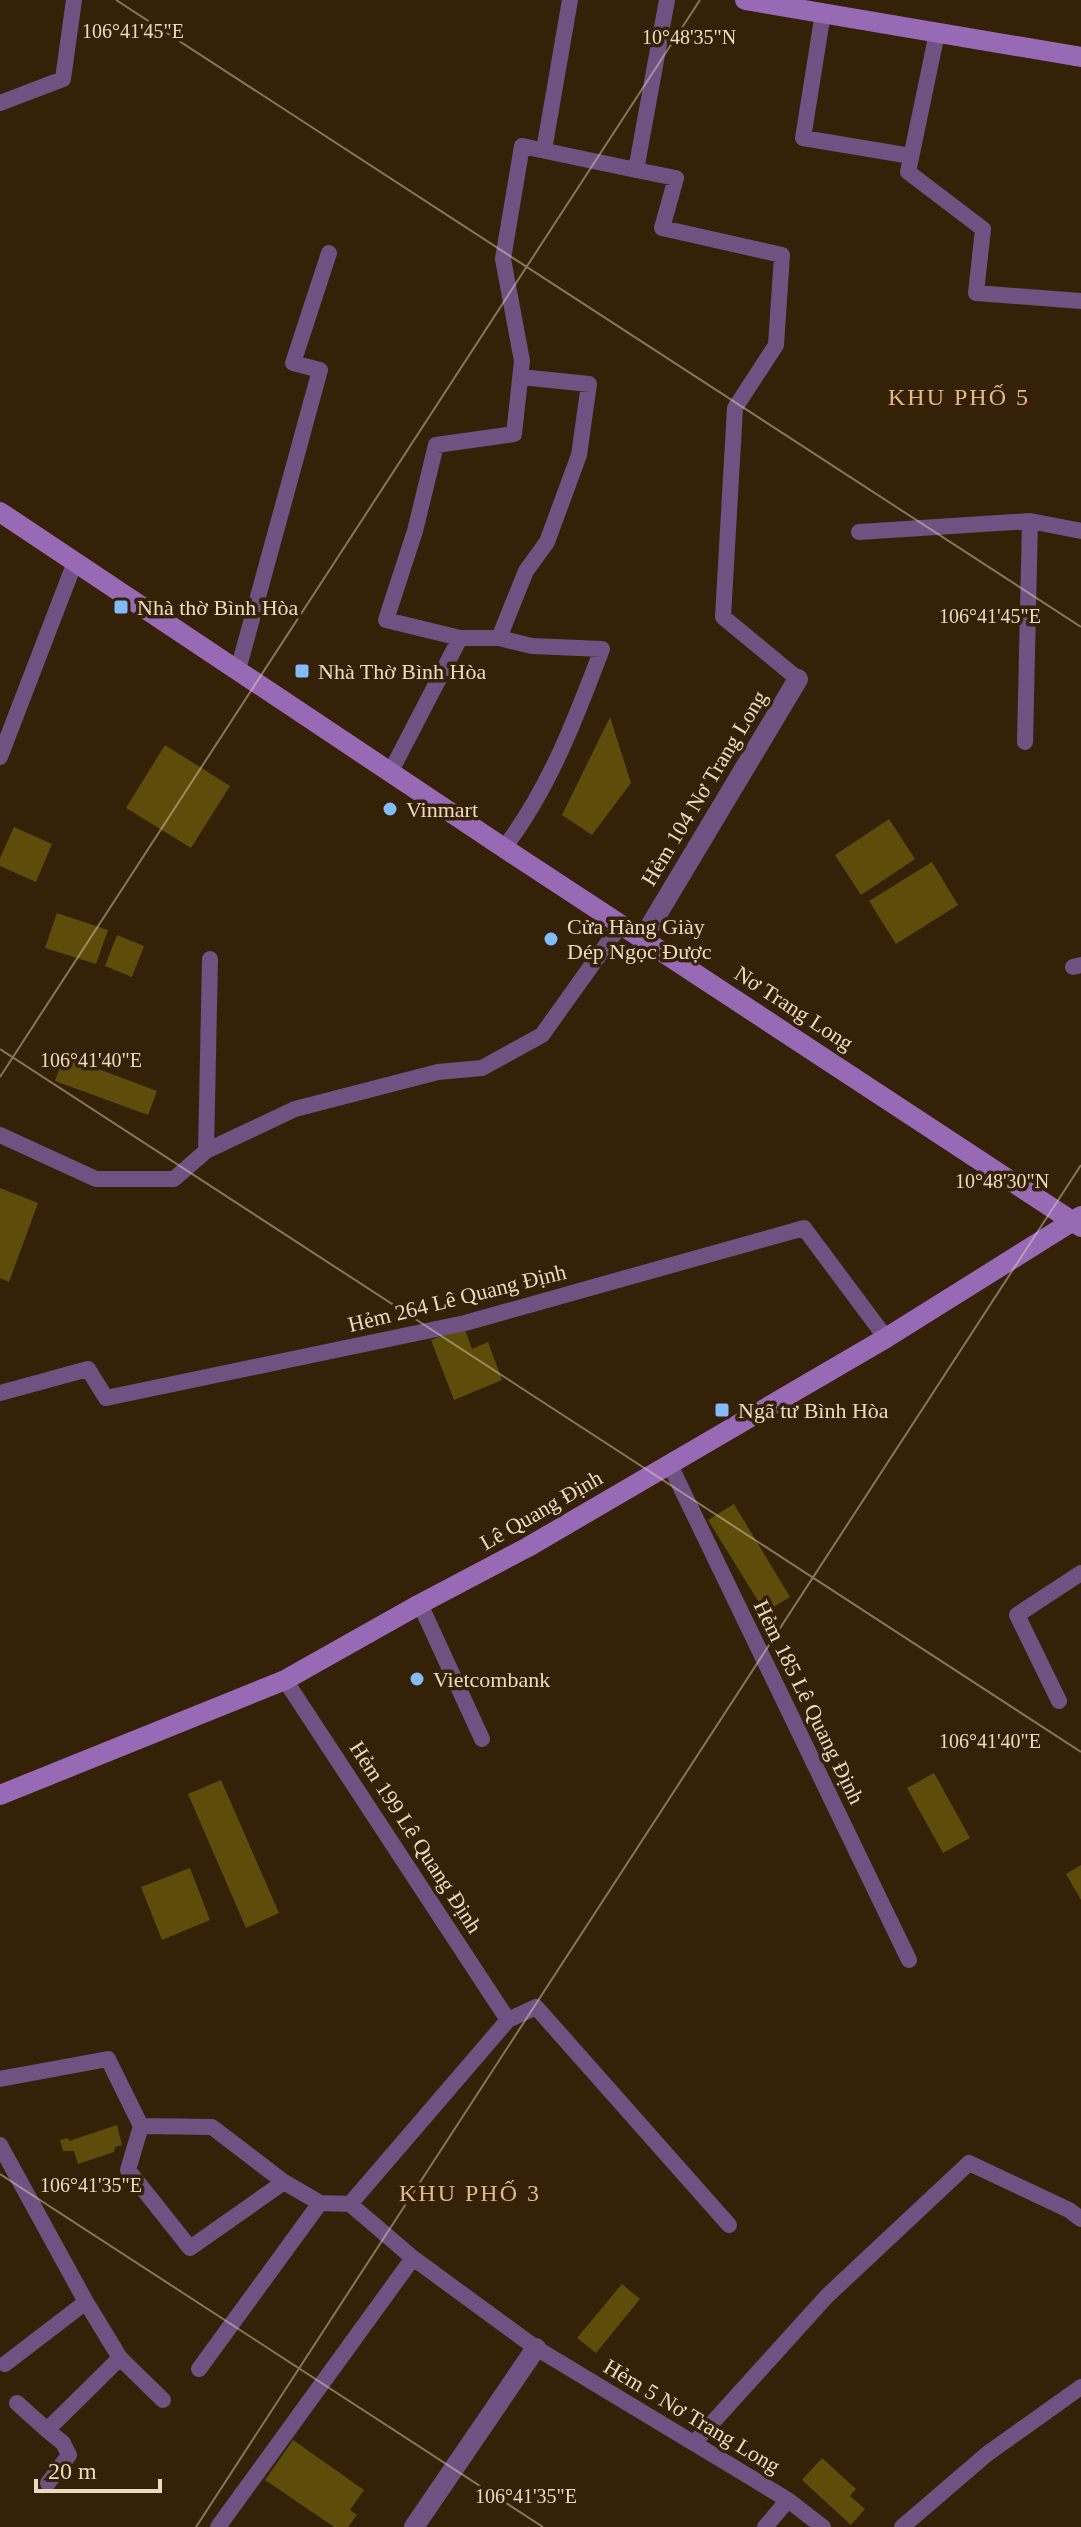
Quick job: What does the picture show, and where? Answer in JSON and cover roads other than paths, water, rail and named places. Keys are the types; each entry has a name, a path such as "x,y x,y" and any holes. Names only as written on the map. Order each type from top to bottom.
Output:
{"main road":[{"path":"745,0 773,2 1081,57"},
{"name":"Nơ Trang Long","path":"3,517 504,848 1078,1221"},
{"name":"Lê Quang Định","path":"0,1795 285,1680 528,1547 886,1338 1078,1221"}],"street":[{"name":"Hẻm 104 Nơ Trang Long","path":"643,938 798,679"},
{"path":"414,2527 536,2348"}],"lane":[{"path":"0,103 63,79 74,0"},
{"path":"544,150 570,0"},
{"path":"504,848 520,826 555,763 602,649 532,646 499,638 460,638 386,620 415,531 436,445 514,434 522,361 503,259 522,146 636,170 667,0"},
{"path":"823,13 803,138 911,156"},
{"path":"937,33 908,172 983,229 976,293 1081,301"},
{"name":"Hẻm 104 Nơ Trang Long","path":"636,170 676,178 662,228 782,255 776,345 735,408 723,617 798,679"},
{"path":"238,670 320,370 293,363 329,253"},
{"path":"499,638 526,571 547,542 579,455 589,384 521,377"},
{"path":"859,532 1030,521 1081,531"},
{"path":"1025,742 1030,521"},
{"path":"0,757 75,562"},
{"path":"391,771 460,638"},
{"path":"0,1135 96,1179 174,1179 206,1151 295,1109 438,1072 482,1068 542,1035 622,923"},
{"path":"206,1151 210,959"},
{"name":"Hẻm 264 Lê Quang Định","path":"0,1393 88,1369 106,1398 465,1323 804,1228 886,1338"},
{"name":"Hẻm 185 Lê Quang Định","path":"669,1463 909,1960"},
{"path":"1059,1701 1017,1615 1081,1573"},
{"path":"420,1604 482,1739"},
{"name":"Hẻm 199 Lê Quang Định","path":"285,1680 508,2020"},
{"path":"141,2126 212,2127 284,2182 320,2203 350,2204 508,2020 536,2007 729,2225"},
{"path":"0,2079 108,2059 141,2126 128,2170 190,2248 284,2182"},
{"path":"0,2145 120,2358 163,2400"},
{"path":"694,2443 827,2296 969,2163 1069,2210 1081,2219"},
{"path":"199,2369 320,2203"},
{"name":"Hẻm 5 Nơ Trang Long","path":"350,2204 413,2258 536,2348 788,2500 823,2527"},
{"path":"218,2527 413,2258"},
{"path":"5,2364 86,2302"},
{"path":"47,2430 120,2358"},
{"path":"902,2527 987,2454 1081,2387"},
{"path":"17,2403 63,2443 69,2455 48,2483"},
{"path":"765,2527 788,2500"}],"place":[{"name":"Nhà thờ Bình Hòa","path":"121,607"},
{"name":"Nhà Thờ Bình Hòa","path":"302,671"},
{"name":"Vinmart","path":"390,809"},
{"name":"Cửa Hàng Giày Dép Ngọc Được","path":"551,939"},
{"name":"Ngã tư Bình Hòa","path":"722,1410"},
{"name":"Vietcombank","path":"417,1679"}],"district":[{"name":"KHU PHỐ 5","path":"959,397"},
{"name":"KHU PHỐ 3","path":"470,2193"}]}
